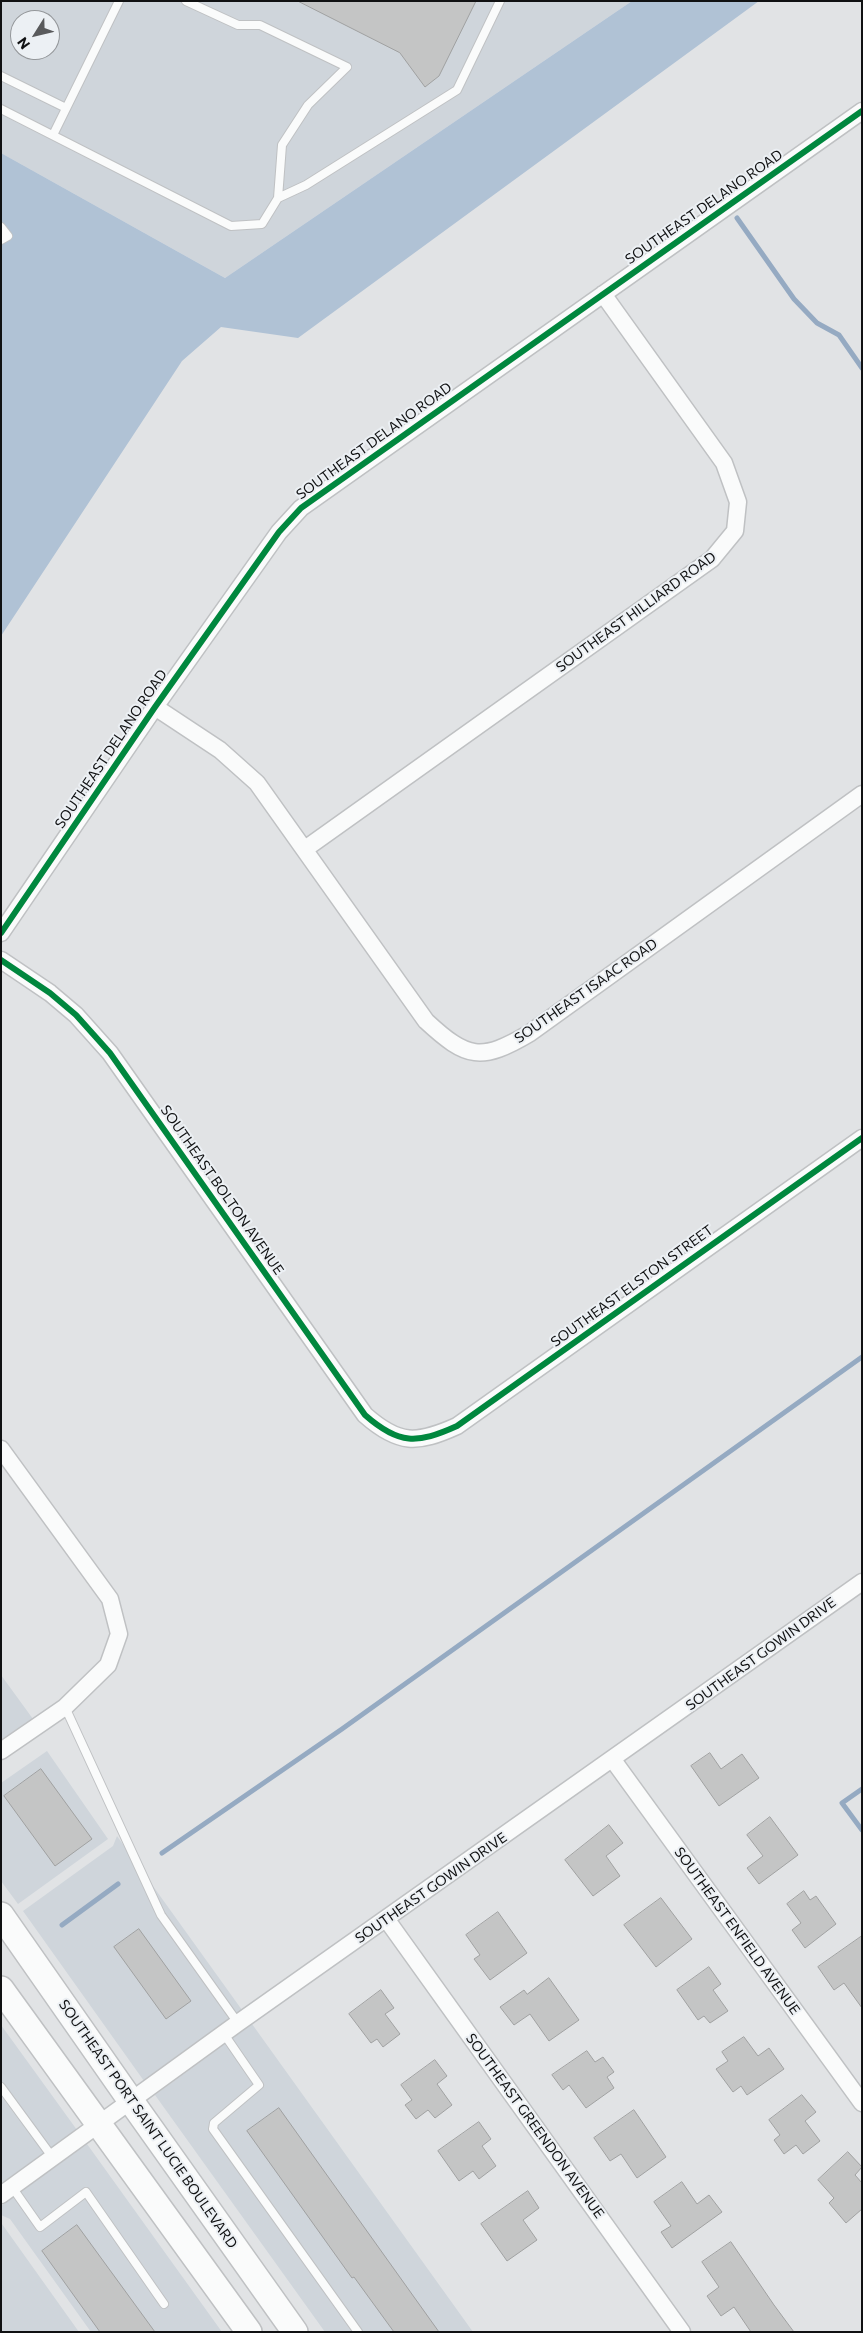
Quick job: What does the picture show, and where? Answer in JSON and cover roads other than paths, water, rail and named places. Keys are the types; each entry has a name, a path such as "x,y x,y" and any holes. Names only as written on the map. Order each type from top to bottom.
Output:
{"main road":[{"name":"SOUTHEAST PORT SAINT LUCIE BOULEVARD","path":"1,1915 131,2102 296,2332"},
{"path":"1,1989 249,2332"}],"street":[{"name":"SOUTHEAST DELANO ROAD","path":"1,933 155,707 279,532 301,508 862,111"},
{"name":"SOUTHEAST HILLIARD ROAD","path":"305,849 712,559 734,531 738,502 724,463 603,294"},
{"name":"SOUTHEAST ISAAC ROAD","path":"155,707 220,750 257,783 426,1021 450,1043 478,1053 503,1049 530,1033 862,794"},
{"name":"SOUTHEAST BOLTON AVENUE","path":"1,960 50,992 76,1015 110,1053 365,1414 384,1432 411,1439"},
{"name":"SOUTHEAST ELSTON STREET","path":"411,1439 432,1438 458,1426 862,1138"},
{"path":"1,1449 110,1598 120,1634 108,1665 65,1707 1,1751"},
{"name":"SOUTHEAST GOWIN DRIVE","path":"7,2191 238,2023 387,1920 862,1582"},
{"name":"SOUTHEAST ENFIELD AVENUE","path":"612,1760 862,2103"},
{"name":"SOUTHEAST GREENDON AVENUE","path":"387,1920 682,2332"}],"lane":[{"path":"53,135 119,1"},
{"path":"1,109 231,226 262,224 278,198 282,145 308,105 347,67 260,25 238,26 186,1"},
{"path":"278,198 306,185 457,90 500,1"},
{"path":"1,76 66,108"},
{"path":"1,227 8,236 1,240"},
{"path":"65,1707 161,1914 238,2023"},
{"path":"224,2034 259,2085 214,2122 212,2129 358,2332"},
{"path":"1,2087 53,2158"},
{"path":"7,2191 40,2227 86,2192 164,2304"}],"waterway":[{"path":"737,218 794,299 817,323 839,335 862,368"},
{"path":"162,1853 342,1729 862,1357"},
{"path":"862,1789 842,1803 862,1830"},
{"path":"62,1925 118,1884"}]}
